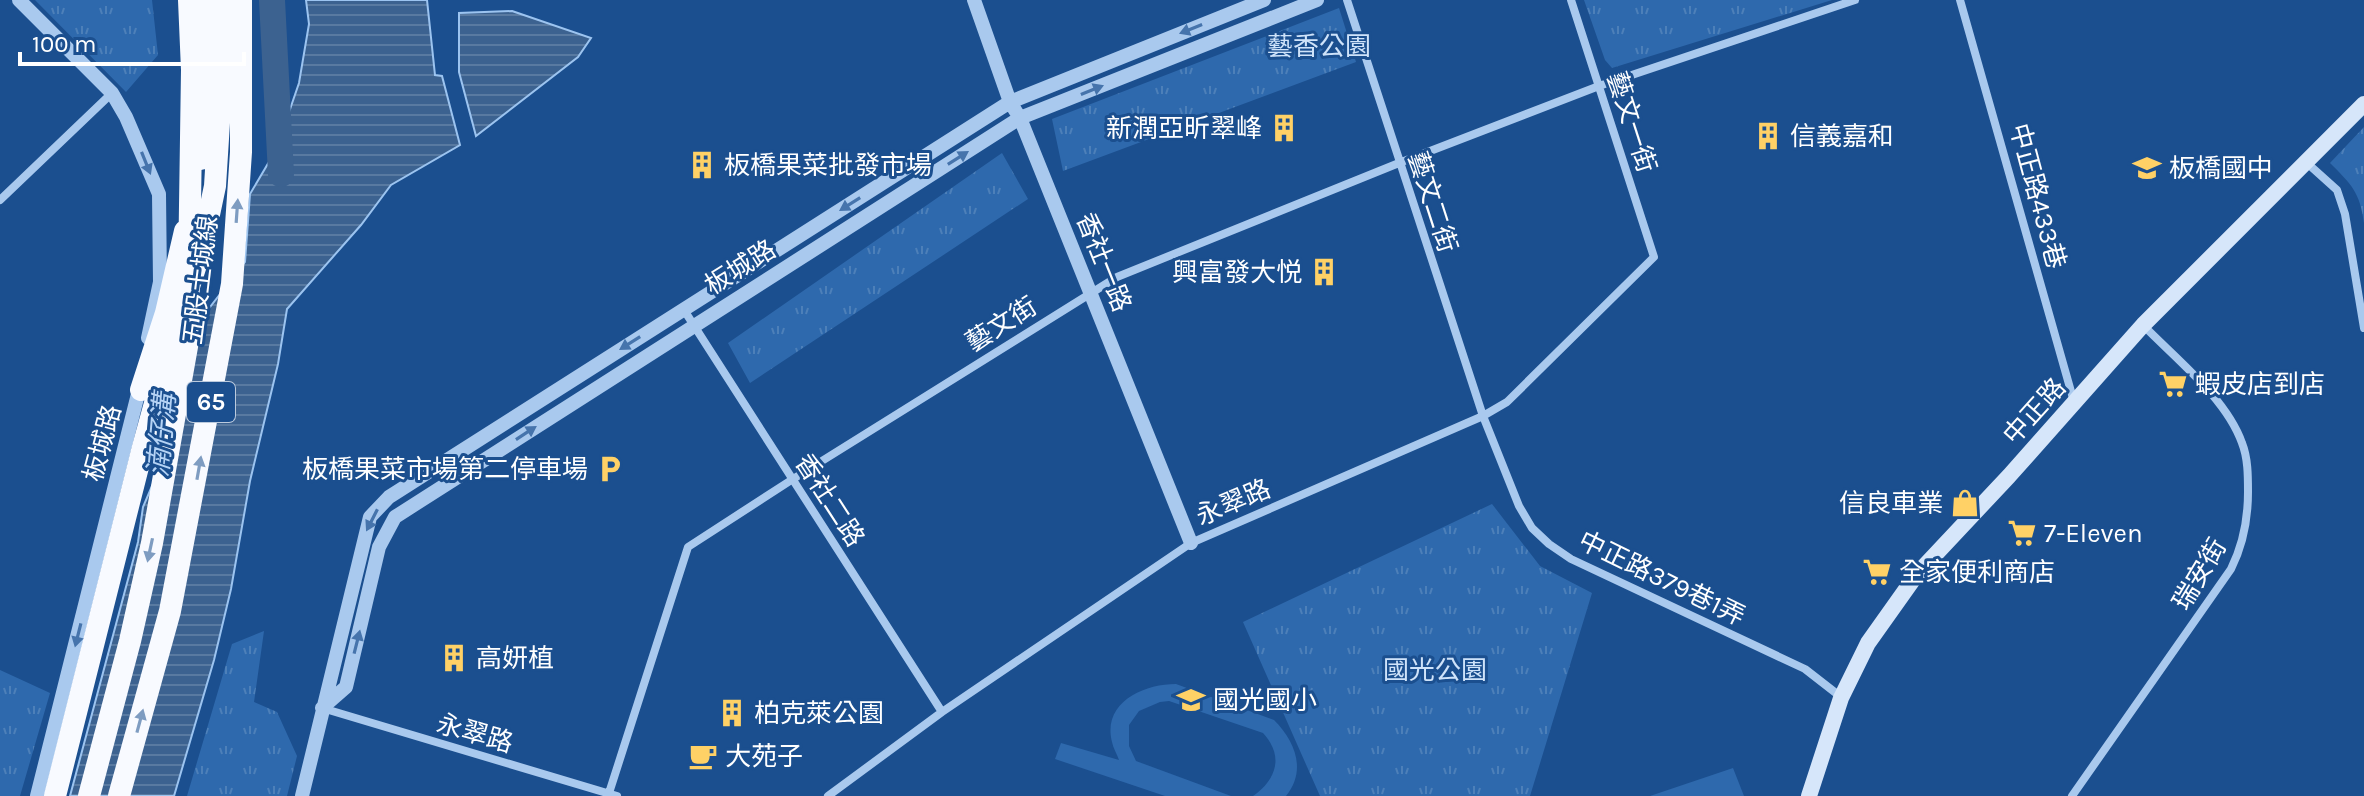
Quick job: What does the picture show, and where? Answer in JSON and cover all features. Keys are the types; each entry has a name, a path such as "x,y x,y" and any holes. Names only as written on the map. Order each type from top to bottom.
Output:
{"highway":[{"name":"五股土城線","path":"89,796 149,557 188,341 192,70 189,0"},
{"path":"141,390 208,178 203,0"},
{"path":"55,796 143,447 203,243 223,59 221,0"},
{"name":"五股土城線","path":"119,796 170,611 232,284 241,152 241,0"}],"main road":[{"name":"中正路","path":"1809,796 1841,698 1868,643 1917,574 2143,325 2364,104"}],"street":[{"name":"板城路","path":"19,0 112,93 126,117 159,194 160,282 143,363 141,390 37,796"},
{"name":"香社一路","path":"974,0 1010,102 1020,118 1191,543"},
{"name":"板城路","path":"302,796 370,517 389,497 1010,102 1264,0"},
{"name":"板城路","path":"322,708 346,687 379,547 395,517 1020,118 1317,0"},
{"name":"藝文二街","path":"1347,0 1483,416"},
{"name":"藝文一街","path":"1571,0 1654,257"},
{"name":"藝文街","path":"613,795 688,547 793,479 1117,277 1599,86 1855,0"},
{"name":"中正路433巷","path":"1960,0 2074,402"},
{"path":"0,200 112,93"},
{"path":"2307,163 2337,190 2345,214 2364,328"},
{"name":"永翠路","path":"828,796 942,712 1191,543 1483,416 1507,402 1654,257"},
{"name":"香社二路","path":"684,310 942,712"},
{"name":"瑞安街","path":"2072,796 2231,569 2241,550 2248,507 2248,472 2243,445 2233,423 2216,400 2143,325"},
{"name":"中正路379巷1弄","path":"1483,416 1519,506 1532,528 1549,544 1571,559 1805,669 1841,698"},
{"name":"永翠路","path":"322,708 613,795"}],"green space":[{"path":"35,0 152,0 158,55 126,92"},
{"path":"1584,0 1832,0 1612,68 1605,60"},
{"name":"藝香公園","path":"1339,8 1356,62 1063,171 1052,119"},
{"path":"2364,127 2364,223 2353,189 2330,163"},
{"path":"1002,153 1028,199 750,383 728,343"},
{"name":"國光公園","path":"1492,504 1540,566 1592,593 1530,796 1320,796 1243,622"},
{"path":"264,631 254,702 277,712 297,756 287,796 187,796 232,644"},
{"path":"0,670 50,693 20,796 0,796"},
{"path":"1176,684 1274,720 1288,737 1296,756 1296,776 1286,796 1253,796 1268,782 1275,767 1274,750 1263,733 1169,701 1139,711 1129,725 1129,746 1136,761 1231,796 1165,796 1055,759 1061,743 1119,760 1111,728 1113,716 1119,707 1139,692"},
{"path":"1733,768 1744,796 1650,796"}],"shaded area":[{"path":"306,0 427,0 435,75 442,76 460,145 391,185 361,225 287,309 278,364 250,481 231,589 214,660 174,796 70,796 138,542 143,507 176,430 200,320 245,262 250,194 276,150 299,83 309,24"},
{"path":"512,11 591,38 578,57 476,136 459,72 459,13"}],"waterway":[{"name":"湳仔溝","path":"272,0 281,174"}],"place":[{"name":"新潤亞昕翠峰","path":"1284,128"},
{"name":"信義嘉和","path":"1768,136"},
{"name":"板橋果菜批發市場","path":"702,165"},
{"name":"板橋國中","path":"2147,168"},
{"name":"興富發大悦","path":"1324,272"},
{"name":"蝦皮店到店","path":"2173,384"},
{"name":"板橋果菜市場第二停車場","path":"610,469"},
{"name":"信良車業","path":"1965,503"},
{"name":"7-Eleven","path":"2022,533"},
{"name":"全家便利商店","path":"1877,572"},
{"name":"高妍植","path":"454,658"},
{"name":"國光國小","path":"1191,700"},
{"name":"柏克萊公園","path":"732,713"},
{"name":"大苑子","path":"703,756"}]}
